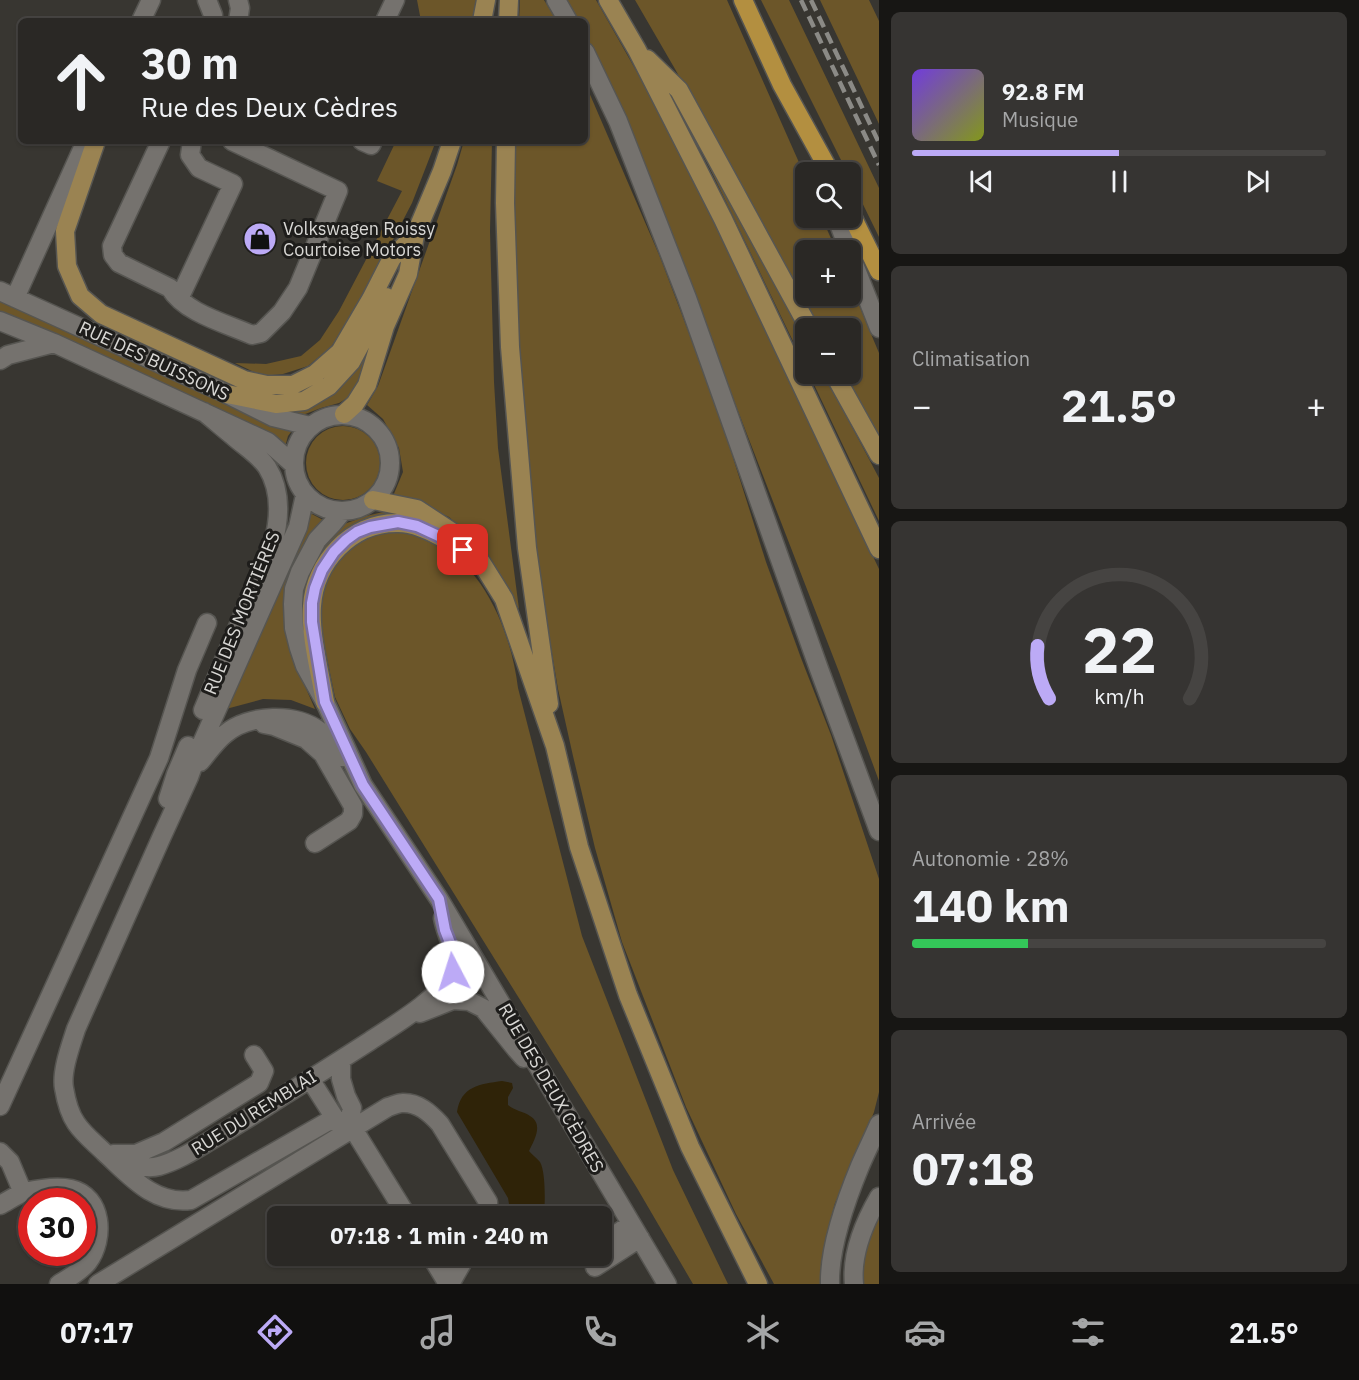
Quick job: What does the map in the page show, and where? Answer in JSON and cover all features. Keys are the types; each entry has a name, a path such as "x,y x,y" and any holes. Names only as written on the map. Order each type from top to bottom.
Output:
{"highway":[{"path":"742,0 782,85 824,162"},
{"path":"858,228 879,271"}],"main road":[{"path":"508,18 509,0"},
{"path":"608,0 637,50 723,219 879,549"},
{"path":"637,50 679,90 804,318"},
{"path":"95,144 65,231 66,266 80,296 101,314 244,380 267,385 293,386 315,374 340,351 392,258 415,235"},
{"path":"227,394 276,405 304,401 329,386 351,362 400,270 451,144"},
{"path":"506,144 505,203 511,358 527,548 555,746 579,847 628,994 690,1147 758,1284"},
{"path":"344,414 355,404 367,385 385,326 408,274 415,235"},
{"path":"840,384 879,455"},
{"path":"373,500 417,509 452,532 482,562 504,599 555,746"},
{"path":"325,702 312,622 312,603 322,570 334,552 346,540 370,527 398,522 417,526 445,539 482,562"}],"street":[{"path":"142,18 151,0"},
{"path":"207,0 212,18"},
{"path":"238,0 238,18"},
{"path":"386,18 395,0"},
{"path":"556,0 566,18"},
{"path":"588,58 618,121 687,298 879,831"},
{"path":"7,294 84,144"},
{"path":"160,144 112,246 113,255 119,263 170,288 175,296 190,309 252,334 261,333 282,312 298,288 338,192 238,144"},
{"path":"179,299 233,184 199,168 190,155 192,144"},
{"path":"861,281 879,328"},
{"name":"RUE DES BUISSONS","path":"7,294 273,417 310,426"},
{"name":"RUE DES BUISSONS","path":"0,321 54,343 268,442 293,464"},
{"path":"0,360 8,355 54,343"},
{"name":"RUE DES MORTIÈRES","path":"162,836 165,811 176,774 273,544 280,512 273,481 267,468 256,455 204,412"},
{"path":"344,414 358,417 371,424 381,434 388,447 391,462 389,476 382,490 373,500 358,509 342,512 328,510 315,504 305,495 298,486 293,464 298,443 310,426 326,417 344,414"},
{"name":"RUE DES MORTIÈRES","path":"106,1153 88,1138 75,1122 68,1106 63,1085 68,1054 76,1029 298,527 305,495"},
{"name":"RUE DES DEUX CÈDRES","path":"342,512 316,540 294,589 294,628 305,666 325,702 363,785 439,899 667,1284"},
{"path":"0,1106 159,758 187,670 207,623"},
{"path":"189,777 225,733 251,722 275,718 294,719 321,731 363,785"},
{"path":"251,722 274,726 306,739 323,754 353,806 353,813 349,821 315,843"},
{"name":"RUE DU REMBLAI","path":"106,1153 134,1166 158,1167 186,1156 394,1025 437,993 453,972 454,961 439,899"},
{"name":"RUE DU REMBLAI","path":"394,1025 453,1000 470,1001 483,1008 516,1049 546,1079"},
{"path":"106,1153 136,1154 164,1142 259,1083 264,1071 254,1055"},
{"path":"341,1059 341,1079 352,1108 346,1123"},
{"path":"310,1079 346,1123 400,1206"},
{"path":"98,1284 346,1123 401,1103 415,1105 430,1113 440,1124 488,1202 488,1206"},
{"path":"106,1153 134,1181 166,1199 179,1202 191,1200 319,1126 346,1123"},
{"path":"830,1284 835,1242 843,1210 879,1124"},
{"path":"0,1152 10,1162 21,1188"},
{"path":"0,1205 18,1196"},
{"path":"854,1284 853,1273 860,1239 868,1216 879,1197"},
{"path":"96,1211 100,1229 96,1247"},
{"path":"612,1240 635,1231"},
{"path":"595,1267 635,1231"},
{"path":"59,1284 84,1266"},
{"path":"437,1266 449,1284 460,1266"}],"shaded area":[{"path":"417,0 477,0 474,18 420,18"},
{"path":"520,0 544,0 555,18 519,18"},
{"path":"565,0 596,0 646,88 707,207 879,569 879,781 620,106 588,44 588,18 574,18"},
{"path":"635,0 727,0 799,162 795,162 795,228 826,228 832,240 795,240 795,288"},
{"path":"761,0 789,0 879,188 879,237 861,200 861,162 842,162"},
{"path":"820,0 869,0 879,21 879,124"},
{"path":"588,90 660,257 717,407 766,562 831,735 879,879 879,1092 874,1112 856,1158 835,1203 827,1233 821,1284 774,1284 736,1214 686,1107 622,942 595,848 573,756 558,689 541,588 529,506 512,274 514,144 588,144"},
{"path":"677,100 795,321 795,345"},
{"path":"395,144 435,144 412,203 361,301 331,347 308,366 283,374 262,376 235,363 266,364 301,356 320,340 339,311 402,191 377,181"},
{"path":"463,144 492,144 490,231 494,382 498,448 519,609 483,548 449,517 413,501 393,496 403,472 399,448 383,419 367,405 378,386"},
{"path":"0,300 294,428 288,436 285,447 0,313"},
{"path":"805,306 859,306 879,353 879,443 847,384 861,384 861,318 812,318"},
{"path":"370,340 374,342 354,394 339,403 300,416 285,411"},
{"path":"814,384 829,384 879,478 879,521"},
{"path":"343,426 364,432 374,442 380,463 374,484 364,494 343,500 322,494 312,484 306,463 312,442 322,432"},
{"path":"399,511 407,514 338,536 305,653 299,594 314,556 339,526 366,516"},
{"path":"310,513 323,520 308,538 295,564 297,668 315,709 291,700 263,699 226,709"},
{"path":"386,531 412,533 447,550 479,581 501,622 509,644 518,688 582,936 673,1170 728,1284 693,1284 637,1188 350,729 335,697 316,606 330,572 346,552 362,538"},
{"path":"502,1081 512,1083 513,1088 508,1097 508,1105 530,1116 536,1123 537,1133 529,1151 542,1167 544,1206 509,1206 508,1198 457,1112 459,1103 467,1092 486,1083"},
{"path":"879,1214 879,1284 861,1284 864,1256"}],"railway":[{"path":"801,0 879,165"},
{"path":"811,0 879,143"}],"place":[{"name":"Volkswagen Roissy Courtoise Motors","path":"260,239"}],"route":[{"path":"453,972 452,948 445,930 439,899 363,785 325,702 312,622 312,603 322,570 334,552 357,532 370,527 398,522 417,526 463,550"}]}
